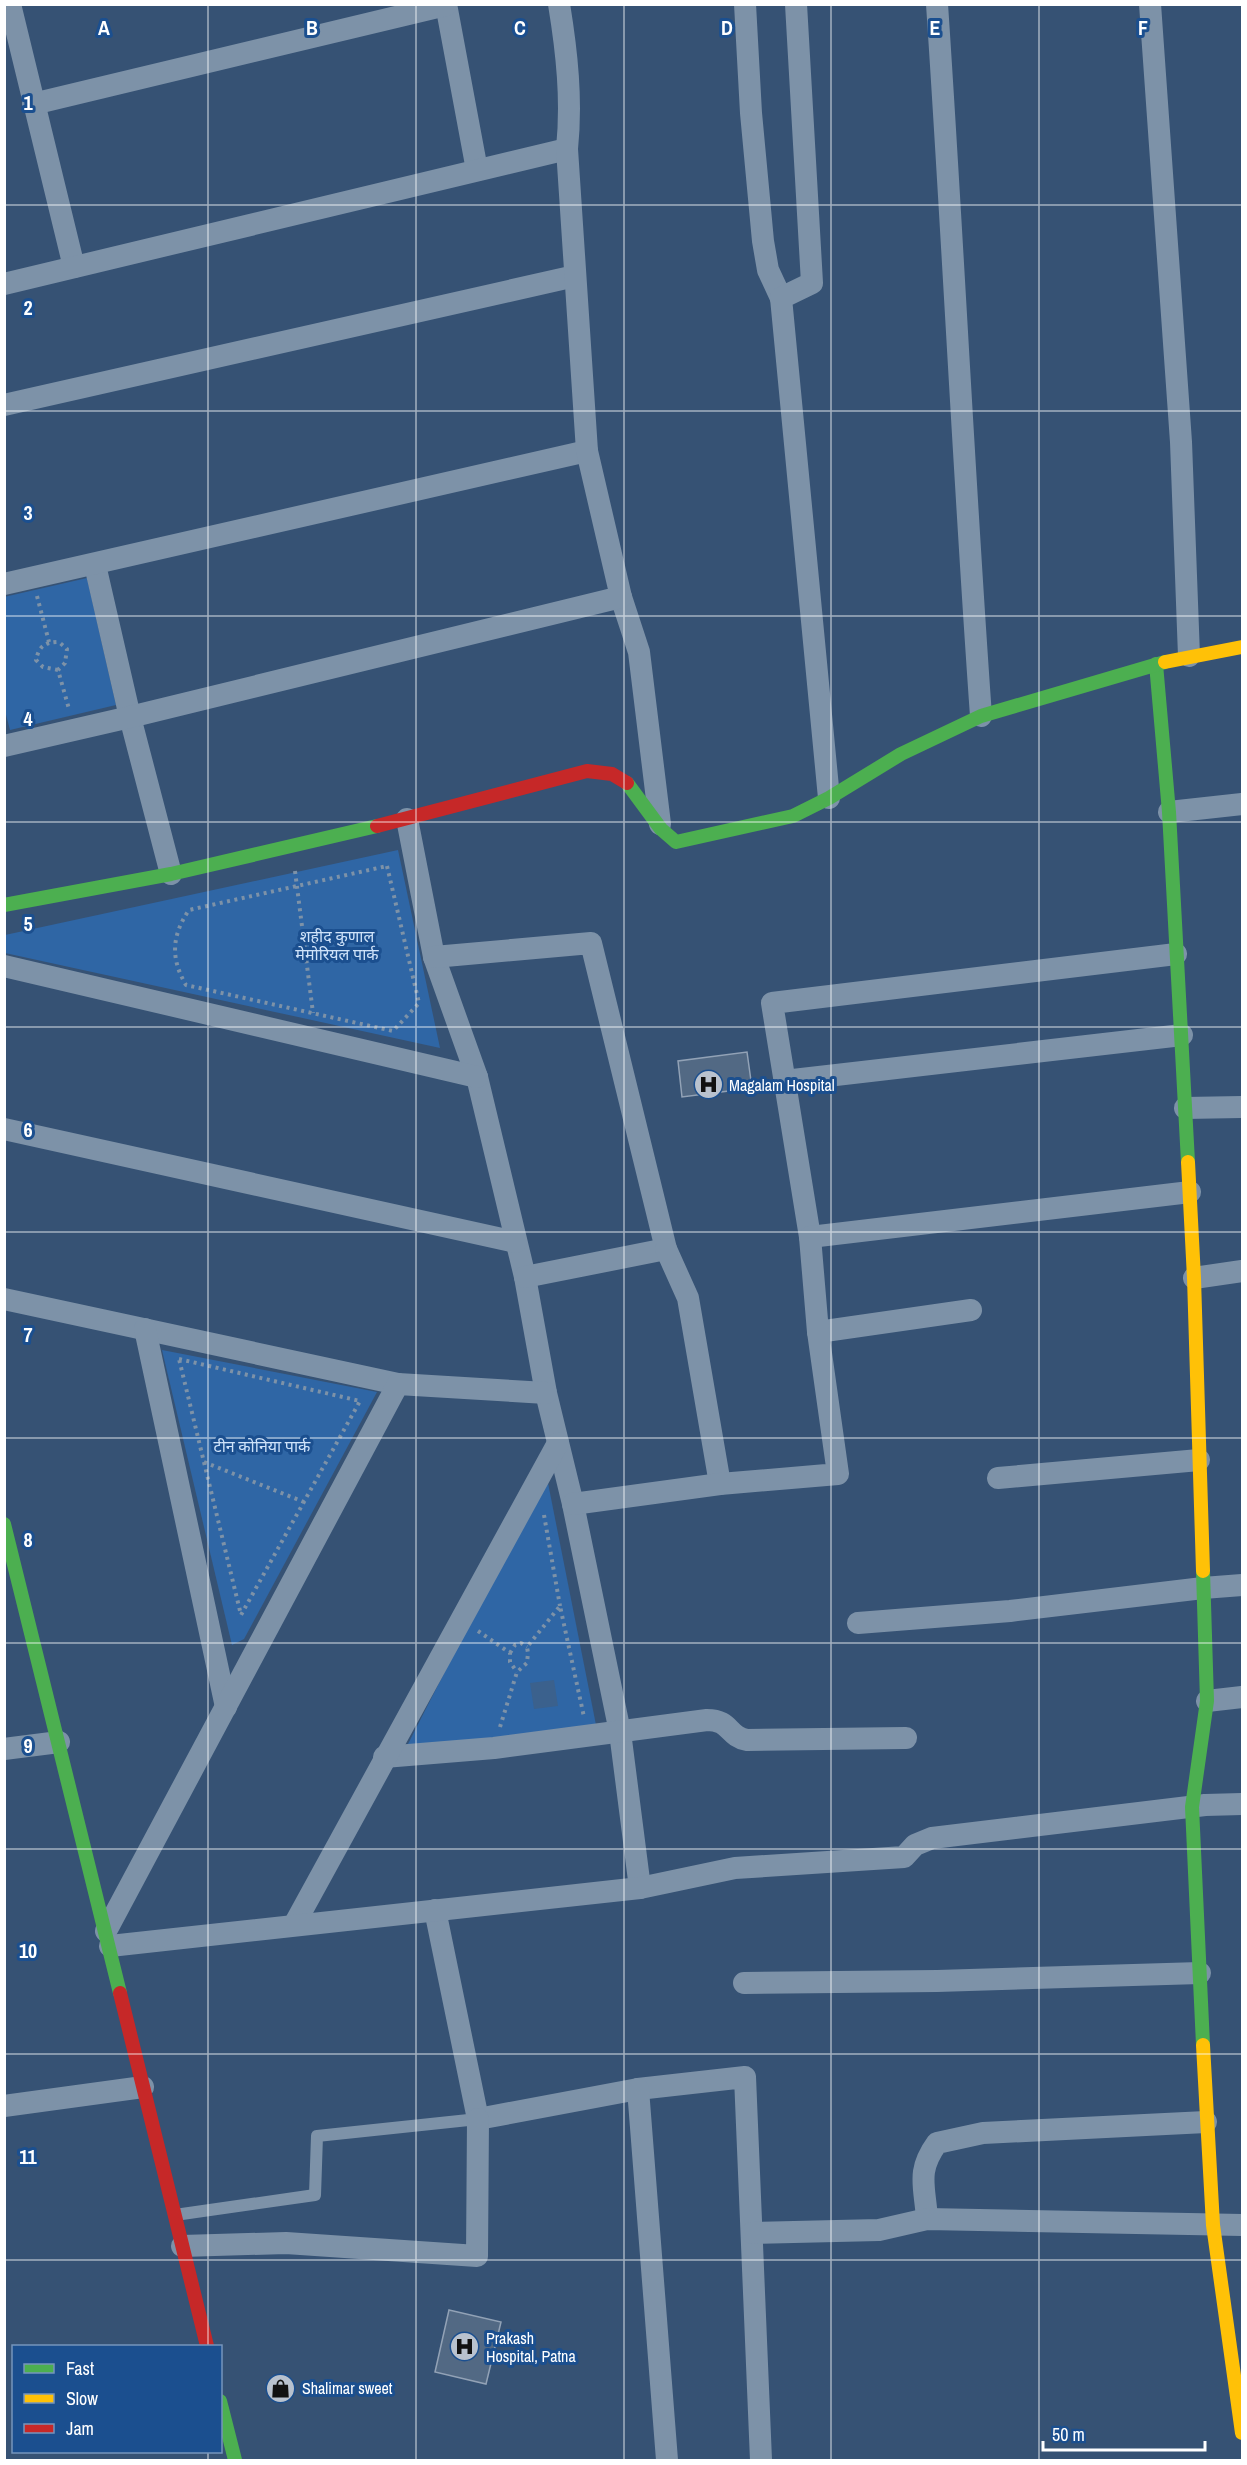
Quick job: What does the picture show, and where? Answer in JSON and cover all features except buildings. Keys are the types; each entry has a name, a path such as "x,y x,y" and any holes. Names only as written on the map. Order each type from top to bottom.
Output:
{"street":[{"path":"10,4 74,267"},
{"path":"559,4 569,73 570,118 567,149 587,451 621,597 639,652 661,829"},
{"path":"745,4 751,113 763,241 768,270 781,298 829,798"},
{"path":"781,298 812,284 796,4"},
{"path":"937,4 950,189 965,491 981,716"},
{"path":"1150,4 1181,442 1190,656"},
{"path":"33,104 446,5 477,170"},
{"path":"4,284 567,149"},
{"path":"4,405 575,276"},
{"path":"4,584 587,451"},
{"path":"95,565 130,717 171,874"},
{"path":"4,746 621,597"},
{"path":"4,905 171,874 407,819 587,771 612,774 626,781 661,829 676,842 793,816 829,798 901,754 981,716 1156,664 1242,647"},
{"path":"1156,664 1169,812 1194,1278 1206,1701 1192,1807 1206,2122 1213,2225 1242,2433"},
{"path":"1169,812 1242,804"},
{"path":"407,819 434,957 477,1077 525,1277 546,1393 573,1504 620,1732 640,1888"},
{"path":"434,957 591,943 666,1249 688,1298 720,1484"},
{"path":"573,1504 720,1484 838,1474 819,1332 810,1237 772,1003 1176,954"},
{"path":"4,966 477,1077"},
{"path":"784,1081 1182,1035"},
{"path":"1185,1108 1242,1107"},
{"path":"4,1129 516,1242"},
{"path":"810,1237 1190,1192"},
{"path":"525,1277 666,1249"},
{"path":"1194,1278 1242,1271"},
{"path":"4,1299 398,1384 546,1393"},
{"path":"819,1332 971,1310"},
{"path":"145,1329 226,1707"},
{"path":"108,1938 226,1707 398,1384"},
{"path":"294,1925 558,1443"},
{"path":"998,1478 1199,1460"},
{"path":"4,1524 207,2345"},
{"path":"858,1623 1010,1611 1242,1585"},
{"path":"1206,1701 1242,1698"},
{"path":"384,1757 495,1734 620,1732 717,1720 739,1738 747,1740 906,1738"},
{"path":"4,1749 59,1742"},
{"path":"108,1938 294,1925 640,1888 735,1868 904,1857 915,1845 932,1838 1192,1807 1242,1804"},
{"path":"182,2246 286,2243 477,2256 478,2119 435,1910"},
{"path":"744,1983 937,1981 1200,1973"},
{"path":"478,2119 638,2089 745,2077 761,2460"},
{"path":"4,2106 142,2087"},
{"path":"638,2089 667,2460"},
{"path":"927,2219 922,2172 928,2155 937,2143 983,2133 1206,2122"},
{"path":"752,2232 879,2230 927,2219 1242,2224"},
{"path":"222,2409 235,2460"}],"lane":[{"path":"174,2216 315,2195 317,2136 478,2119"}],"path":[{"path":"32,578 49,642"},
{"path":"49,642 59,642 67,649 64,663 58,670 43,667 36,660 41,647 49,642"},
{"path":"58,670 75,730"},
{"path":"290,846 298,886 313,1013"},
{"path":"387,866 419,1003 393,1030 186,985 177,970 175,952 177,927 189,910 298,886 387,866"},
{"path":"179,1359 360,1401 242,1615 204,1462 179,1359"},
{"path":"204,1462 304,1502"},
{"path":"536,1525 542,1515 545,1515 560,1606 586,1721 575,1722"},
{"path":"495,1734 517,1672 527,1663 526,1647 560,1606"},
{"path":"473,1641 479,1630 510,1653"},
{"path":"517,1672 510,1662 510,1653 515,1645 521,1643 526,1647"},
{"path":"495,1734 511,1726"}],"green space":[{"path":"87,578 116,705 10,730 4,707 4,597"},
{"name":"शहीद कुणाल मेमोरियल पार्क","path":"398,850 440,1048 5,953 5,935"},
{"name":"टीन कोनिया पार्क","path":"162,1350 377,1392 244,1639 232,1645"},
{"path":"541,1483 548,1483 597,1730 407,1746"}],"shaded area":[{"path":"554,1680 558,1706 534,1709 530,1683"}],"traffic: fast":[{"path":"627,783 661,829 676,842 793,816 829,798 901,754 981,716 1165,662"},
{"path":"1156,664 1169,812 1188,1162"},
{"path":"4,905 171,874 377,826"},
{"path":"4,1524 120,1993"},
{"path":"1203,1571 1207,1701 1192,1807 1203,2045"},
{"path":"222,2409 235,2460"}],"traffic: slow":[{"path":"1165,662 1242,647"},
{"path":"1188,1162 1203,1571"},
{"path":"1203,2045 1213,2225 1242,2433"}],"traffic: jam":[{"path":"377,826 587,771 612,774 627,783"},
{"path":"120,1993 207,2345"}],"place":[{"name":"Magalam Hospital","path":"708,1085"},
{"name":"Prakash Hospital, Patna","path":"465,2347"},
{"name":"Shalimar sweet","path":"281,2388"}]}
